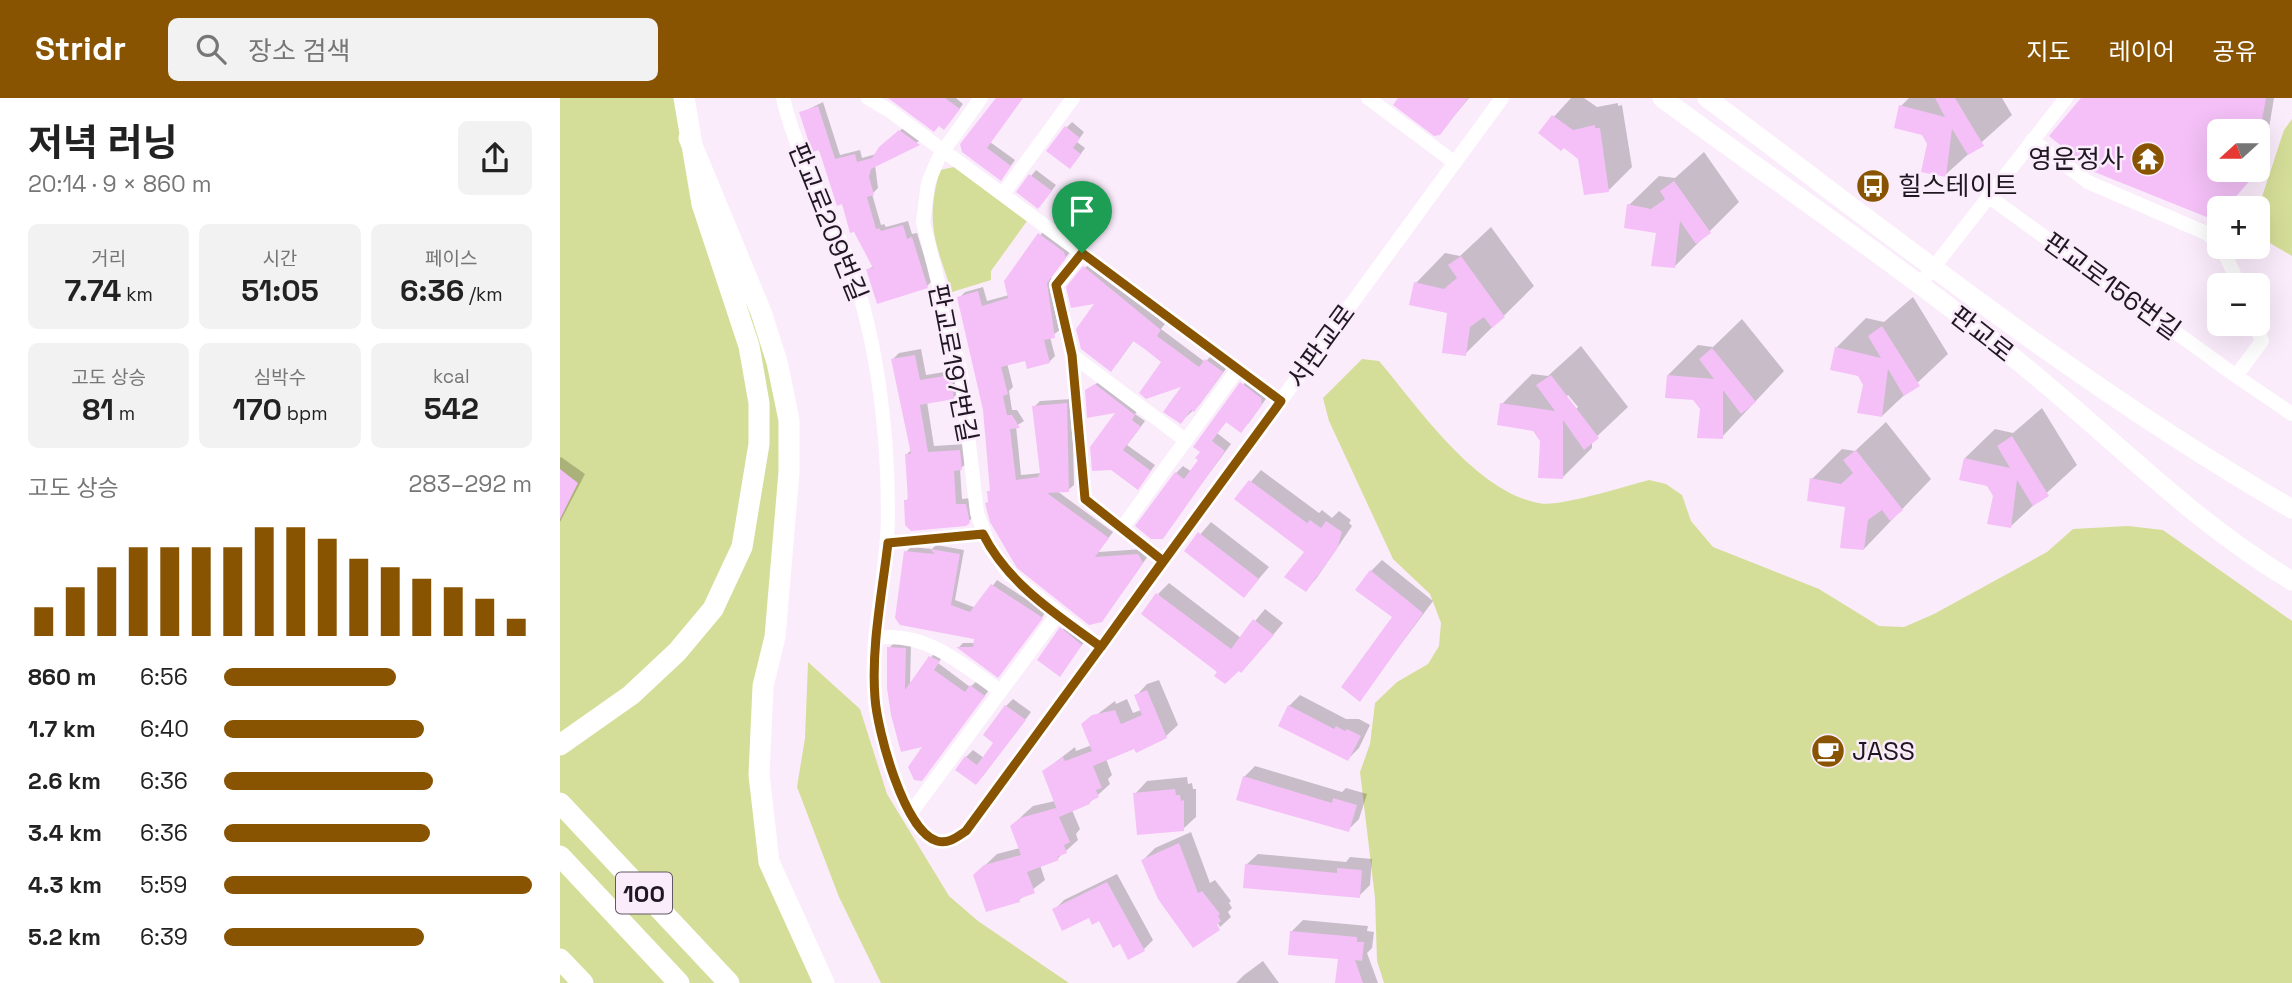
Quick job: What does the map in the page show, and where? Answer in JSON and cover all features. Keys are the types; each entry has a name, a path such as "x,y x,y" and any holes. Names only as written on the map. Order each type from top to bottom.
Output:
{"highway":[{"path":"560,745 631,695 677,652 713,609 743,547 760,444 759,403 749,346 702,204 684,98"},
{"path":"689,138 761,312 777,362 789,420 789,472 780,582 775,637 763,686 759,775 769,862 824,983"},
{"name":"100","path":"560,803 729,983"},
{"name":"100","path":"560,856 679,983"},
{"path":"560,959 583,983"}],"main road":[{"name":"판교로","path":"1662,98 1919,286 2036,377 2179,503 2240,550 2292,581"},
{"name":"판교로","path":"1707,98 2109,395 2207,460 2292,509"}],"street":[{"name":"판교로209번길","path":"783,98 793,137 843,247 865,312 884,421 888,543 876,638 875,699 890,759 910,814 924,834 935,840 946,842 966,831"},
{"path":"868,98 1003,194 1281,401"},
{"name":"판교로197번길","path":"981,98 943,150 928,183 923,222 961,374 974,496 983,534 1009,574 1057,615 1101,647"},
{"path":"1003,194 1073,98"},
{"name":"서판교로","path":"966,831 1502,98"},
{"path":"1919,286 2066,98"},
{"path":"1375,100 1455,163"},
{"path":"2032,141 2088,182 2207,234"},
{"name":"판교로156번길","path":"1988,196 2292,414"},
{"path":"1082,253 1056,285 1072,355 1085,499 1163,561"},
{"path":"2236,376 2262,341 2260,336"},
{"path":"1072,355 1185,440"},
{"path":"1122,528 1237,370"},
{"path":"888,543 983,534"},
{"path":"910,814 1057,615"},
{"path":"876,638 900,636 929,644 1000,691"}],"green space":[{"path":"560,98 684,98 789,420 763,686 769,862 824,983 560,983"},
{"path":"2292,119 2292,256 2270,243 2270,196 2262,196 2267,182 2270,182 2270,173 2284,130"},
{"path":"954,167 1027,221 991,271 991,280 952,292 934,232 933,204 940,170"},
{"path":"1362,359 1379,361 1430,423 1470,465 1514,495 1548,504 1576,500 1649,480 1666,484 1682,495 1691,521 1713,547 1819,589 1879,626 1904,627 1934,614 2047,552 2073,529 2128,526 2163,530 2292,621 2292,983 1384,983 1377,961 1375,898 1360,772 1370,744 1375,703 1397,682 1428,664 1439,646 1441,623 1430,594 1393,559 1329,421 1323,398"},
{"path":"808,662 860,709 887,794 949,896 978,921 1069,983 881,983 839,897 797,787 805,738"}],"building":[{"path":"888,98 945,98 960,109 944,130 939,126 934,132"},
{"path":"996,98 1023,98 987,148 1011,166 1001,181 962,152 960,144"},
{"path":"1398,98 1468,98 1440,135 1434,136 1393,105"},
{"path":"1935,98 1955,98 1984,146 1968,155 1952,129 1946,177 1921,172 1927,144 1922,135 1894,128 1899,105 1945,117"},
{"name":"영운정사","path":"2081,98 2266,98 2262,119 2207,119 2207,182 2249,182 2236,196 2207,196 2207,217 2092,171 2049,136"},
{"path":"818,106 835,159 855,154 857,162 872,158 879,147 899,130 920,145 871,169 869,177 874,195 867,197 876,229 881,231 903,225 907,239 912,237 928,288 877,304 866,269 873,268 854,232 850,233 842,204 837,206 819,150 812,152 799,112"},
{"path":"1552,115 1573,130 1595,125 1595,128 1600,128 1609,192 1584,195 1578,159 1564,148 1561,151 1538,133"},
{"path":"1065,126 1080,138 1073,148 1081,154 1070,169 1046,151"},
{"path":"1029,174 1052,191 1038,209 1016,192"},
{"path":"1674,181 1711,233 1696,244 1680,221 1675,268 1651,266 1656,233 1624,228 1627,204 1651,209 1665,199 1660,191"},
{"path":"1038,233 1064,252 1066,258 1047,283 1055,338 1044,340 1050,363 1027,369 1025,361 1001,367 1008,394 1003,396 1007,415 1012,415 1020,428 1010,429 1016,480 1038,477 1040,473 1032,406 1067,403 1069,492 1047,493 1109,538 1095,557 1138,554 1143,563 1102,622 1089,625 1017,568 990,522 985,503 988,502 987,491 990,491 983,410 957,297 978,291 982,306 1008,298 1004,281"},
{"path":"1461,256 1505,317 1492,328 1484,317 1470,327 1466,356 1442,353 1447,313 1409,305 1414,282 1444,289 1457,278 1448,265"},
{"path":"1083,266 1161,330 1157,336 1199,367 1205,359 1223,372 1194,412 1191,410 1181,424 1163,412 1181,387 1146,399 1139,393 1161,362 1146,350 1133,341 1111,372 1081,349 1076,329 1094,304 1071,308 1066,287"},
{"path":"1882,326 1920,386 1904,396 1888,369 1882,417 1857,413 1863,385 1858,376 1830,370 1835,347 1881,358 1868,336"},
{"path":"1712,348 1756,402 1741,414 1723,390 1723,439 1697,438 1700,409 1693,400 1665,398 1667,375 1714,379 1699,359"},
{"path":"915,355 920,380 951,375 954,399 920,405 928,452 960,450 962,470 954,471 956,504 966,504 970,523 966,526 911,531 905,525 904,500 908,500 905,454 911,454 891,359"},
{"path":"1551,375 1599,438 1584,450 1563,420 1563,479 1538,478 1540,441 1533,431 1497,425 1500,403 1555,411 1536,385"},
{"path":"1240,382 1261,398 1262,405 1241,433 1226,422 1212,441 1225,451 1163,539 1151,539 1135,526 1175,472 1184,479 1198,460 1195,458 1200,452 1193,447"},
{"path":"1095,384 1135,415 1132,420 1141,427 1123,450 1151,471 1138,490 1111,470 1092,471 1090,447 1115,413 1087,418 1085,390"},
{"path":"2012,436 2049,496 2033,506 2017,480 2011,528 1987,524 1993,496 1987,486 1959,480 1964,458 2010,468 1997,446"},
{"path":"1856,450 1903,510 1890,521 1882,510 1868,520 1864,550 1840,548 1845,507 1807,501 1810,478 1841,484 1853,473 1843,460"},
{"path":"560,469 578,483 560,519"},
{"path":"1249,480 1307,523 1310,520 1321,528 1326,521 1342,532 1337,549 1306,592 1284,577 1304,552 1234,499"},
{"path":"1198,532 1259,579 1244,598 1184,551"},
{"path":"930,549 960,554 951,605 970,612 991,584 1043,618 998,678 956,647 973,647 974,639 900,625 895,618 904,551 935,554"},
{"path":"1370,570 1423,613 1360,702 1341,687 1392,617 1355,590"},
{"path":"1156,593 1231,649 1253,619 1274,635 1241,673 1239,671 1225,684 1214,676 1217,672 1141,614"},
{"path":"1060,627 1082,645 1060,677 1037,660"},
{"path":"887,647 906,648 905,690 929,656 940,661 934,670 965,692 970,685 985,696 922,781 914,780 908,767 922,747 901,752 891,715 887,688"},
{"path":"1147,690 1167,738 1136,753 1134,749 1093,766 1102,788 1096,790 1099,797 1089,802 1090,804 1059,817 1070,842 1064,845 1067,853 1057,857 1059,860 1027,872 1035,893 1019,899 1020,902 986,912 973,875 984,865 1021,855 1010,826 1020,818 1056,808 1059,815 1042,771 1063,757 1065,761 1092,751 1081,724 1092,715 1115,710 1121,724 1142,715 1134,695"},
{"path":"1005,705 1026,720 976,785 955,770 965,756 977,765 993,743 983,735"},
{"path":"1288,705 1334,729 1336,726 1361,736 1348,761 1278,726"},
{"path":"1243,776 1332,803 1333,798 1357,805 1349,832 1236,800"},
{"path":"1175,789 1176,795 1180,795 1181,801 1184,800 1184,831 1137,835 1133,793"},
{"path":"1179,843 1198,893 1202,891 1220,914 1218,916 1221,921 1217,924 1220,930 1193,948 1158,899 1141,860"},
{"path":"1245,864 1337,873 1337,868 1362,870 1360,898 1243,888"},
{"path":"1107,882 1145,951 1128,960 1120,944 1113,948 1099,921 1092,925 1089,918 1062,931 1052,909"},
{"path":"1290,931 1357,937 1357,942 1364,942 1362,961 1355,960 1363,983 1335,983 1338,959 1288,955"}],"place":[{"name":"영운정사","path":"2148,159"},
{"name":"힐스테이트","path":"1873,186"},
{"name":"JASS","path":"1828,751"}],"route":[{"path":"1082,253 1056,285 1072,355 1085,499 1163,561 1101,647 1057,615 1009,574 983,534 888,543 876,638 875,699 890,759 910,814 924,834 935,840 946,842 966,831 1101,647 1132,604 1163,561 1281,401 1082,253"}]}
